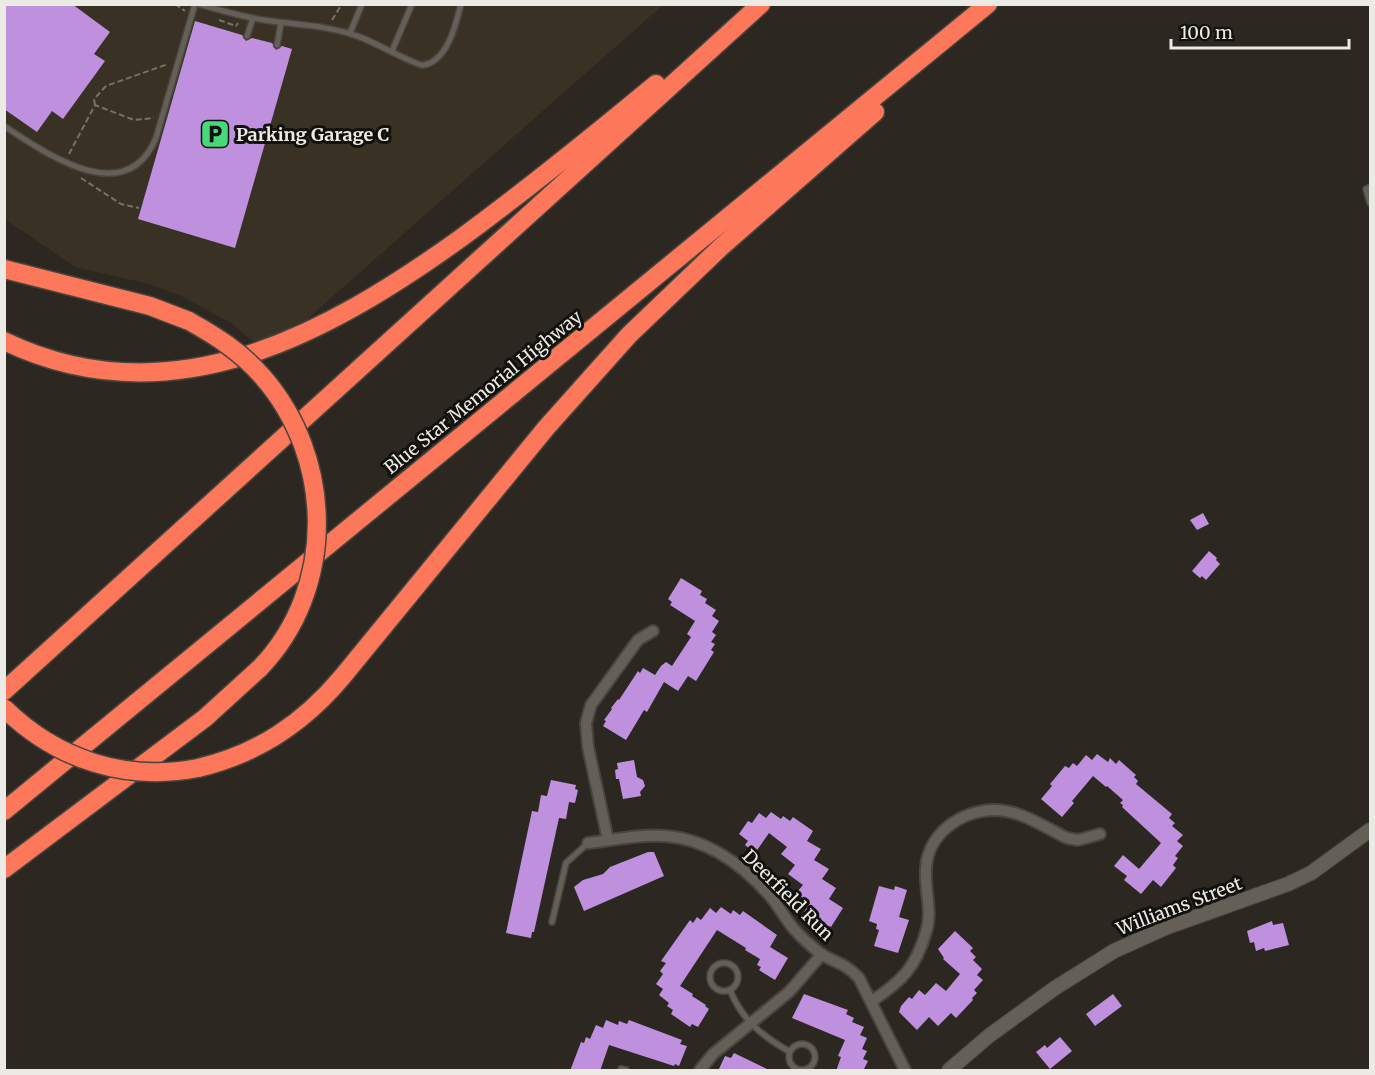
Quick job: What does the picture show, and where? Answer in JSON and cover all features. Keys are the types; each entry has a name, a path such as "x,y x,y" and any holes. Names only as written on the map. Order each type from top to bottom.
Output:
{"highway":[{"path":"4,341 38,356 68,364 104,370 146,372 190,368 231,359 318,327 398,282 531,187 753,4"},
{"path":"4,691 761,4"},
{"path":"4,708 27,728 54,746 99,765 147,773 198,768 237,756 266,743 293,726 339,681 556,416 629,335 672,292 854,131 990,4"},
{"name":"Blue Star Memorial Highway","path":"4,812 990,4"},
{"path":"4,269 141,303 189,321 231,347 269,384 299,433 314,480 317,505 314,561 303,603 278,647 260,668 205,718 4,869"}],"street":[{"path":"608,840 588,747 586,723 591,705 638,640 653,631"},
{"path":"872,1001 894,987 908,972 919,953 927,929 929,910 926,867 928,854 942,831 959,818 973,812 1006,811 1067,838 1078,840 1100,834"},
{"name":"Williams Street","path":"949,1071 990,1035 1055,988 1114,951 1165,928 1288,884 1311,873 1371,830"},
{"name":"Deerfield Run","path":"588,843 665,836 685,839 712,849 744,871 762,887 793,928 822,954 849,967 859,978 905,1071"},
{"path":"700,1071 713,1054 789,992 822,954"}],"lane":[{"path":"4,126 64,162 98,173 113,173 131,168 152,148 197,4 253,18 350,33 417,64 426,64 435,60 441,53 452,34 461,4"},
{"path":"350,33 362,4"},
{"path":"392,51 412,4"},
{"path":"247,36 253,18"},
{"path":"277,45 281,23"},
{"path":"1371,187 1366,189 1371,203"},
{"path":"552,922 566,863 588,843"},
{"path":"720,963 729,963 738,973 737,982 730,990 718,989 711,982 712,969 720,963"},
{"path":"730,990 741,1013 751,1024 790,1052 792,1065 799,1070 808,1069 814,1063 815,1054 807,1045 799,1044 790,1052"}],"path":[{"path":"64,162 96,105 94,99 106,86 169,64"},
{"path":"96,105 135,120 148,120 163,115"},
{"path":"81,178 121,204 139,208"}],"shaded area":[{"path":"4,5 663,5 306,320 255,343 231,323 181,296 149,284 75,267 5,219"}],"building":[{"path":"4,4 72,4 110,32 94,54 105,61 63,119 52,111 37,132 4,109"},
{"name":"Parking Garage C","path":"195,21 242,35 246,41 252,38 272,43 276,50 282,46 292,49 235,248 138,219"},
{"path":"1203,513 1209,524 1197,530 1190,520"},
{"path":"1209,551 1220,564 1206,580 1192,571"},
{"path":"681,578 702,591 700,595 707,599 705,603 716,610 712,616 719,621 712,632 716,635 711,642 715,644 711,650 714,652 696,681 688,676 678,691 664,682 647,712 644,710 626,740 603,726 611,708 638,671 640,673 643,668 655,675 666,662 672,666 691,637 687,634 695,621 670,605 672,602 668,599"},
{"path":"1097,754 1108,762 1110,758 1116,764 1119,760 1136,775 1134,777 1138,781 1136,784 1172,814 1169,818 1175,823 1172,826 1183,835 1177,841 1183,846 1175,856 1178,858 1173,865 1176,868 1161,887 1153,880 1141,894 1124,880 1127,876 1114,866 1123,855 1139,869 1161,843 1122,807 1120,803 1123,800 1107,786 1093,776 1062,817 1041,799 1065,766 1069,768 1073,763 1077,766 1086,755 1092,760"},
{"path":"634,760 637,777 643,780 645,786 640,792 641,796 623,799 615,770 618,769 617,763"},
{"path":"551,780 576,785 575,789 578,790 575,803 569,802 566,819 559,818 531,938 506,933 532,811 538,812 541,795 547,796"},
{"path":"771,812 781,819 783,816 790,821 793,817 813,831 807,841 821,849 814,860 829,869 822,879 836,888 829,899 843,908 831,927 827,929 823,927 821,929 811,922 814,918 804,912 810,903 796,893 803,885 788,874 795,865 781,854 787,847 769,833 755,853 745,845 748,841 739,834 748,821 752,823 759,813 766,818"},
{"path":"648,852 654,852 664,876 584,911 574,887 583,880 603,874 610,867"},
{"path":"879,886 894,890 895,886 907,890 899,917 909,920 898,953 874,946 879,930 876,929 877,924 869,921"},
{"path":"721,907 731,914 733,910 740,915 743,911 777,935 770,947 788,958 775,980 759,970 761,967 757,965 760,959 717,930 680,986 693,994 692,996 709,1009 698,1027 692,1024 690,1027 671,1014 673,1010 667,1006 669,1003 659,995 663,989 656,984 663,974 660,971 666,963 661,961 690,920 693,923 697,917 701,920 710,908 716,913"},
{"path":"1272,921 1273,925 1283,923 1289,945 1256,951 1254,942 1250,943 1247,931"},
{"path":"955,931 973,948 970,951 976,957 973,960 982,969 977,975 983,980 974,990 977,993 972,998 973,1000 956,1018 951,1013 938,1026 929,1017 917,1030 899,1012 901,1006 909,997 912,999 919,990 925,995 936,983 946,991 960,974 943,959 938,949"},
{"path":"804,994 848,1010 846,1014 854,1018 852,1022 864,1027 860,1035 867,1038 862,1049 867,1051 863,1059 868,1061 863,1071 836,1071 841,1057 838,1056 845,1040 792,1018"},
{"path":"1113,994 1122,1006 1095,1026 1086,1014"},
{"path":"606,1020 618,1025 619,1021 627,1024 629,1020 682,1040 680,1044 687,1046 679,1066 609,1045 600,1071 570,1071 581,1042 584,1043 586,1037 590,1039 596,1025 603,1028"},
{"path":"1060,1037 1072,1051 1050,1069 1036,1052 1045,1045 1047,1048"},
{"path":"734,1053 771,1071 718,1071 725,1056 731,1058"}],"place":[{"name":"Parking Garage C","path":"215,134"}]}
